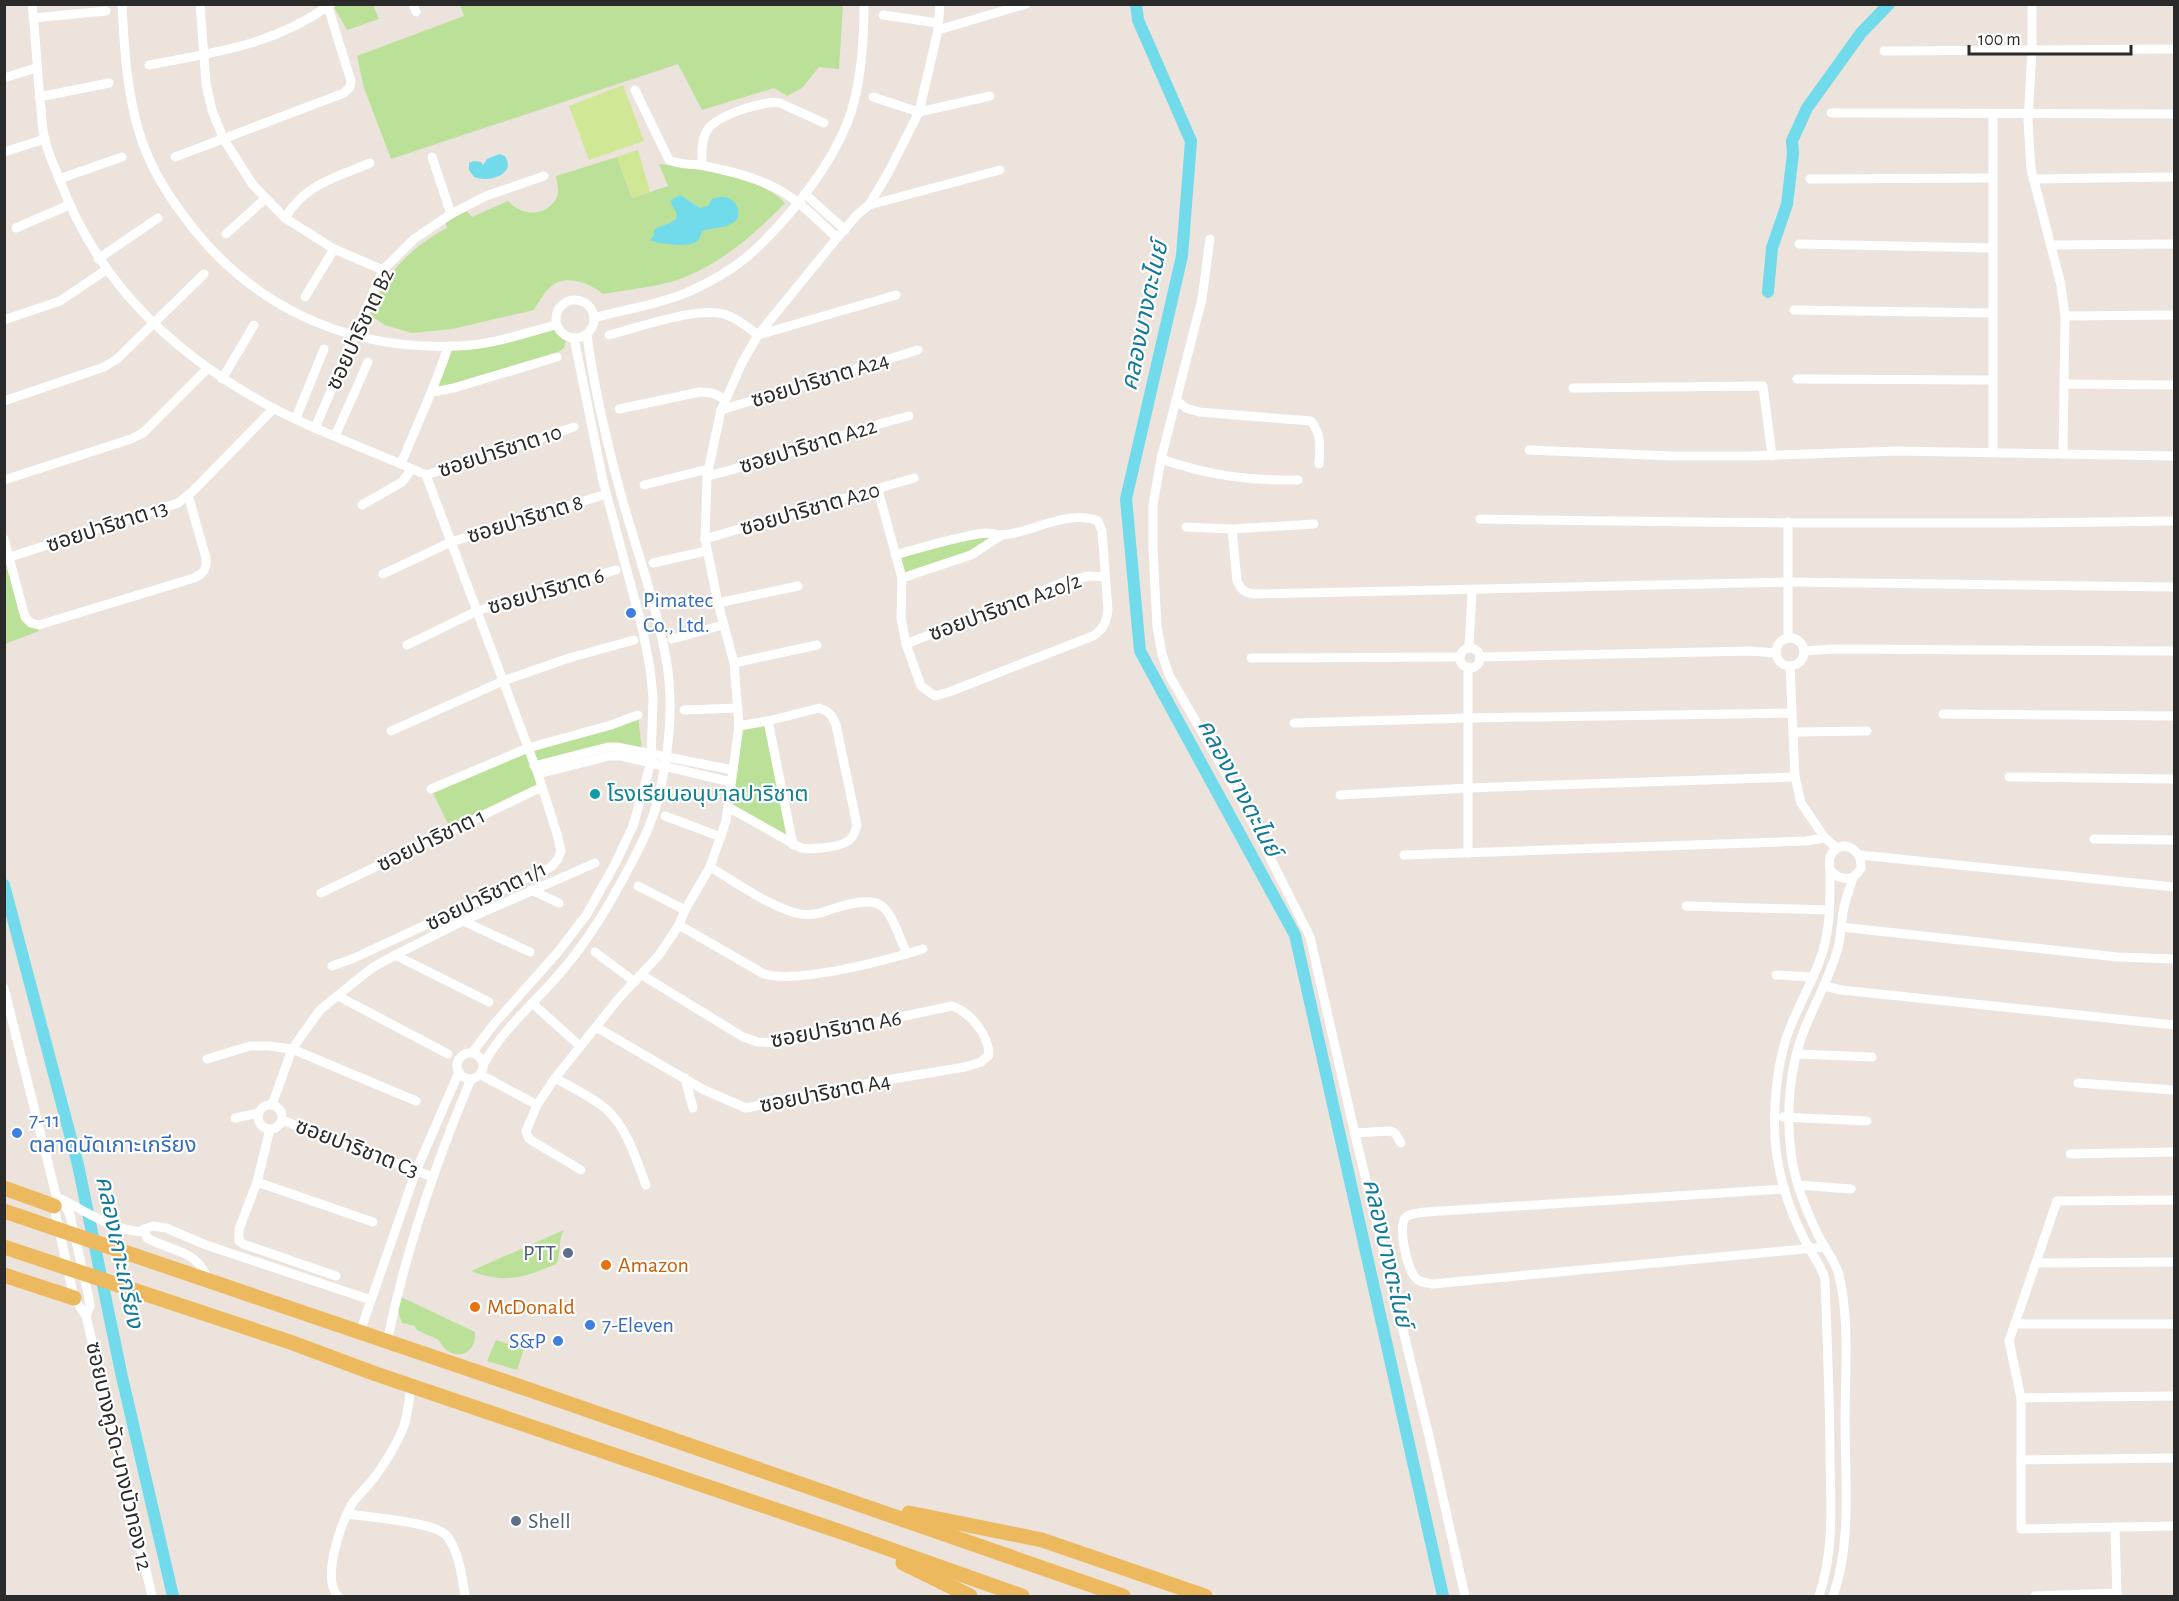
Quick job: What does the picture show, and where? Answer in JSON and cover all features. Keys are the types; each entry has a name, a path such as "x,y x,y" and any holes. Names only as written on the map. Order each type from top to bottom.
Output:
{"main road":[{"path":"4,1188 56,1200"},
{"path":"4,1211 1123,1596"},
{"path":"4,1247 847,1534 1022,1596"},
{"path":"4,1275 74,1298"},
{"path":"854,1502 1042,1540 1205,1596"},
{"path":"847,1534 970,1596"},
{"path":"1065,1576 1047,1565 1042,1555 1049,1548 1072,1551"}],"street":[{"path":"32,4 36,68 45,139 69,205 106,270 153,323 222,379 315,428 426,475"},
{"path":"122,4 125,61 140,135 162,186 201,240 266,297 291,311 354,337 421,346 461,346 493,341 556,325"},
{"path":"200,4 203,55 212,110 223,138 254,185 285,218 334,249 383,270"},
{"path":"594,318 688,292 730,269 756,249 802,198 835,148 852,110 861,68 864,4"},
{"path":"580,1170 529,1138 526,1131 537,1105 555,1078 659,955 679,925 710,867 721,837 728,807 739,726 738,708 734,663 723,625 705,539 707,473 722,410 742,363 758,335 837,238 869,205 919,112 938,27 940,4"},
{"path":"883,15 938,27 1026,4"},
{"path":"2032,4 2028,114 2033,179 2061,285 2065,316 2063,454"},
{"path":"149,65 243,47 274,37 330,5 351,81 350,87 344,93 175,157"},
{"path":"33,18 106,11"},
{"path":"1884,51 2175,49"},
{"path":"4,78 36,68"},
{"path":"39,97 109,83"},
{"path":"635,90 669,160 680,165 702,165 760,179 802,198 845,230"},
{"path":"873,97 919,112 990,96"},
{"path":"702,165 703,139 707,130 723,118 758,105 780,103 824,123"},
{"path":"1831,113 2175,114"},
{"path":"1993,114 1994,453"},
{"path":"4,152 45,139"},
{"path":"59,179 122,157"},
{"path":"432,158 451,214"},
{"path":"285,218 302,194 370,163"},
{"path":"869,205 1000,170"},
{"name":"ซอยปาริชาต B2","path":"315,428 383,270 414,239 451,214 486,196 544,176"},
{"path":"2033,179 2175,177"},
{"path":"1810,179 1993,178"},
{"path":"226,234 266,198"},
{"path":"802,198 837,238"},
{"path":"16,228 69,205"},
{"path":"98,259 158,218"},
{"path":"1210,239 1202,299 1161,459 1154,505 1153,549 1157,627 1162,654 1169,675 1241,800 1310,937 1354,1133 1430,1436 1465,1596"},
{"path":"1799,244 1993,248"},
{"path":"2051,244 2175,244"},
{"path":"306,297 334,249"},
{"path":"4,320 60,301 106,270"},
{"path":"4,401 104,367 117,359 204,274"},
{"path":"609,335 693,313 711,312 727,315 758,335 896,296"},
{"path":"575,299 588,304 594,318 591,330 574,338 563,334 556,325 557,311 567,301 575,299"},
{"path":"1794,310 1993,313"},
{"path":"2065,316 2175,315"},
{"path":"222,379 254,325"},
{"path":"483,1065 477,1055 472,1053 463,1055 457,1063 462,1076 471,1079 480,1075 494,1047 562,971 595,928 643,841 657,805 665,762 670,702 667,664 648,585 616,476 586,334"},
{"path":"472,1053 494,1024 558,952 586,914 615,864 633,826 651,758 653,697 651,668 603,481 574,338"},
{"path":"296,418 324,349"},
{"path":"401,464 425,403 433,392 447,350"},
{"name":"ซอยปาริชาต A24","path":"722,410 918,350"},
{"path":"433,392 454,388 557,357"},
{"path":"335,436 368,362"},
{"path":"4,480 131,439 143,433 207,369"},
{"path":"1797,379 1993,380"},
{"path":"2064,384 2175,385"},
{"path":"1573,388 1763,386 1772,456"},
{"path":"619,409 700,392 712,393 726,399"},
{"path":"1176,400 1186,408 1199,412 1311,421 1318,429 1320,439 1319,464"},
{"name":"ซอยปาริชาต 13","path":"10,557 178,503 274,408"},
{"name":"ซอยปาริชาต A22","path":"644,485 738,468 909,416"},
{"name":"ซอยปาริชาต 10","path":"426,475 574,427"},
{"path":"1529,450 1672,456 1772,456 1897,451 2175,456"},
{"path":"1161,459 1210,474 1247,479 1298,480"},
{"path":"362,505 402,482 412,469"},
{"name":"ซอยปาริชาต 1/1","path":"332,966 352,959 551,867 558,860 561,851 536,770 426,475"},
{"name":"ซอยปาริชาต A20","path":"705,539 915,478"},
{"path":"878,490 902,578 901,618 906,644 921,686 935,696 949,693 1093,636 1102,630 1108,610 1102,531 1098,521 1089,518 1073,518 1002,535 972,555 902,578"},
{"path":"4,539 25,617 31,623 39,625 194,578 203,573 207,565 188,495"},
{"name":"ซอยปาริชาต 8","path":"383,574 451,542 600,496"},
{"path":"1480,519 1693,523 2029,524 2175,521"},
{"path":"1788,522 1788,638"},
{"path":"1186,527 1232,529 1314,524"},
{"path":"1232,529 1234,573 1240,589 1247,593 1788,582 2175,586"},
{"path":"895,555 988,533 1002,535"},
{"path":"653,563 706,551"},
{"name":"ซอยปาริชาต 6","path":"407,645 477,611 616,570"},
{"name":"ซอยปาริชาต A20/2","path":"906,644 1064,582 1089,576 1105,577"},
{"path":"718,603 798,586"},
{"path":"1469,648 1472,590"},
{"path":"672,639 723,625"},
{"path":"1788,638 1799,641 1804,651 1797,664 1790,666 1778,660 1776,653 1779,643 1788,638"},
{"path":"392,731 503,681 569,658 634,640"},
{"path":"734,663 817,645"},
{"path":"1468,668 1478,664 1480,657 1477,650 1469,648 1462,651 1460,657 1461,662 1468,668 1468,853"},
{"path":"1804,651 1833,648 2175,651"},
{"path":"1480,657 1750,651 1776,653"},
{"path":"1251,658 1460,657"},
{"path":"1790,666 1795,777 1801,803 1826,838 1837,848 1850,847 1860,855 2175,887"},
{"path":"684,710 738,708"},
{"path":"728,807 793,845 811,850 847,843 854,836 857,825 836,725 832,716 819,708 739,726"},
{"path":"1294,723 1792,713"},
{"path":"1943,714 2175,716"},
{"path":"431,789 528,748 611,725 638,715"},
{"path":"768,721 793,845"},
{"path":"1793,732 1867,731"},
{"path":"536,770 609,756 621,756 651,758 731,782"},
{"path":"665,762 733,770"},
{"path":"1340,795 1468,788 1795,777"},
{"path":"2009,777 2175,779"},
{"name":"ซอยปาริชาต 1","path":"321,893 542,787"},
{"path":"665,816 721,837"},
{"path":"1404,855 1806,841 1826,838"},
{"path":"2094,838 2175,840"},
{"path":"1819,1596 1827,1573 1832,1531 1825,1280 1823,1270 1809,1248 1794,1215 1785,1189 1777,1157 1775,1117 1776,1088 1791,1025 1825,943 1829,910 1830,858 1837,848"},
{"path":"1833,1596 1840,1576 1845,1541 1847,1349 1845,1316 1839,1276 1807,1210 1798,1185 1791,1155 1789,1117 1790,1090 1797,1054 1804,1030 1839,946 1843,912 1853,877 1861,867 1860,855"},
{"path":"272,1105 292,1049 320,1010 372,968 463,921 595,863"},
{"path":"710,867 788,911 804,915 865,901 880,904 887,910 907,954"},
{"path":"1831,871 1837,877 1845,879 1853,877"},
{"path":"639,886 686,910"},
{"path":"531,890 559,903"},
{"path":"1686,906 1829,910"},
{"path":"463,921 530,952"},
{"path":"679,925 764,974 775,978 856,966 923,949"},
{"path":"1841,927 2118,957 2175,959"},
{"name":"ซอยปาริชาต A6","path":"595,952 743,1037 758,1042 777,1043 952,1006 960,1008 972,1018 989,1045 989,1055 981,1062 965,1067"},
{"path":"395,955 489,1002"},
{"path":"1776,975 1812,977"},
{"path":"1824,986 1841,990 2175,1025"},
{"path":"4,988 56,1200 74,1298 87,1316"},
{"path":"338,996 448,1054"},
{"path":"532,1003 580,1046"},
{"name":"ซอยปาริชาต A4","path":"597,1027 685,1078 731,1103 746,1108 965,1067"},
{"path":"207,1059 250,1046 292,1049 416,1101"},
{"path":"1797,1054 1872,1058"},
{"path":"360,1332 416,1171 459,1072"},
{"path":"486,1077 537,1105"},
{"path":"555,1078 606,1109 617,1120 631,1146 646,1185"},
{"path":"685,1078 693,1108"},
{"path":"387,1342 397,1298 433,1177 471,1079"},
{"path":"2078,1083 2175,1090"},
{"path":"270,1130 263,1127 259,1121 259,1113 261,1108 272,1105 280,1110 282,1120 280,1125 270,1130 257,1182 239,1229 239,1241 336,1276"},
{"path":"235,1118 259,1113"},
{"path":"1775,1117 1867,1121"},
{"name":"ซอยปาริชาต C3","path":"282,1120 433,1177"},
{"path":"1354,1133 1390,1131 1395,1133 1401,1143"},
{"path":"2070,1154 2175,1152"},
{"path":"257,1182 373,1222"},
{"path":"1798,1185 1851,1188"},
{"path":"1785,1189 1425,1212 1409,1214 1404,1219 1402,1228 1409,1267 1415,1278 1432,1284 1825,1247"},
{"path":"56,1200 129,1231 144,1232"},
{"path":"56,1200 66,1207 70,1215 88,1294 90,1306 87,1316"},
{"path":"2175,1200 2057,1202 2009,1341 2021,1398 2021,1529 2175,1527"},
{"path":"144,1232 144,1229 153,1226 166,1228 216,1248 371,1300"},
{"path":"144,1232 152,1241 191,1257 204,1268 208,1280"},
{"path":"2036,1263 2175,1262"},
{"name":"ซอยบางคูวัด-บางบัวทอง 12","path":"87,1316 153,1596"},
{"path":"2015,1324 2175,1324"},
{"path":"338,1596 332,1584 332,1560 347,1514 387,1458 402,1431 411,1386"},
{"path":"1829,1388 1845,1388"},
{"path":"2021,1398 2175,1396"},
{"path":"2021,1460 2175,1458"},
{"path":"347,1514 414,1524 441,1531 451,1544 461,1571 465,1596"},
{"path":"2035,1596 2117,1595 2115,1527"},
{"path":"1827,1573 1840,1576"}],"green space":[{"path":"337,5 373,5 379,19 347,30 334,7"},
{"path":"460,5 843,5 839,69 819,67 802,88 787,96 774,88 702,110 678,64 391,159 364,88 357,56 464,16"},
{"path":"623,85 644,141 589,160 569,106"},
{"path":"638,150 650,192 632,198 617,157"},
{"path":"617,157 632,198 668,186 659,164 708,171 743,180 773,193 785,203 763,225 726,255 699,271 665,283 603,294 580,282 560,281 548,289 534,310 452,329 412,333 385,325 370,315 391,275 409,254 447,228 445,221 466,210 472,217 508,201 526,212 539,212 546,209 556,199 558,188 556,176"},
{"path":"555,328 558,334 566,340 564,348 557,353 437,388 447,350"},
{"path":"1002,535 988,545 902,578 895,555 968,536"},
{"path":"4,538 25,617 39,625 39,631 5,644"},
{"path":"638,715 642,751 617,747 534,766 542,787 451,830 431,789 528,748"},
{"path":"768,721 793,845 728,807 739,726"},
{"path":"564,1230 556,1264 514,1278 494,1277 471,1271"},
{"path":"399,1296 475,1332 472,1347 462,1354 449,1352 439,1340 417,1330 415,1326 402,1323 398,1311"},
{"path":"496,1340 524,1349 517,1370 487,1361"}],"water":[{"path":"499,154 505,156 508,163 504,173 499,176 480,179 474,177 469,170 469,163 481,162 483,165 487,159"},
{"path":"680,195 700,208 708,206 712,199 728,198 737,207 738,218 726,226 702,231 698,240 690,244 659,243 650,240 654,235 654,230 676,219 677,214 670,201"}],"waterway":[{"name":"คลองบางตะไนย์","path":"1136,4 1138,20 1191,141 1182,256 1126,499 1140,651 1295,935 1443,1596"},
{"path":"1768,292 1772,248 1787,204 1793,154 1792,141 1807,108 1861,33 1889,4"},
{"name":"คลองเกาะเกรียง","path":"4,885 78,1165 122,1377 173,1596"}],"place":[{"name":"Pimatec Co., Ltd.","path":"631,613"},
{"name":"โรงเรียนอนุบาลปาริชาต","path":"595,794"},
{"name":"7-11 ตลาดนัดเกาะเกรียง","path":"17,1133"},
{"name":"PTT","path":"568,1253"},
{"name":"Amazon","path":"606,1265"},
{"name":"McDonald","path":"475,1307"},
{"name":"7-Eleven","path":"590,1325"},
{"name":"S&P","path":"558,1341"},
{"name":"Shell","path":"516,1521"}]}
